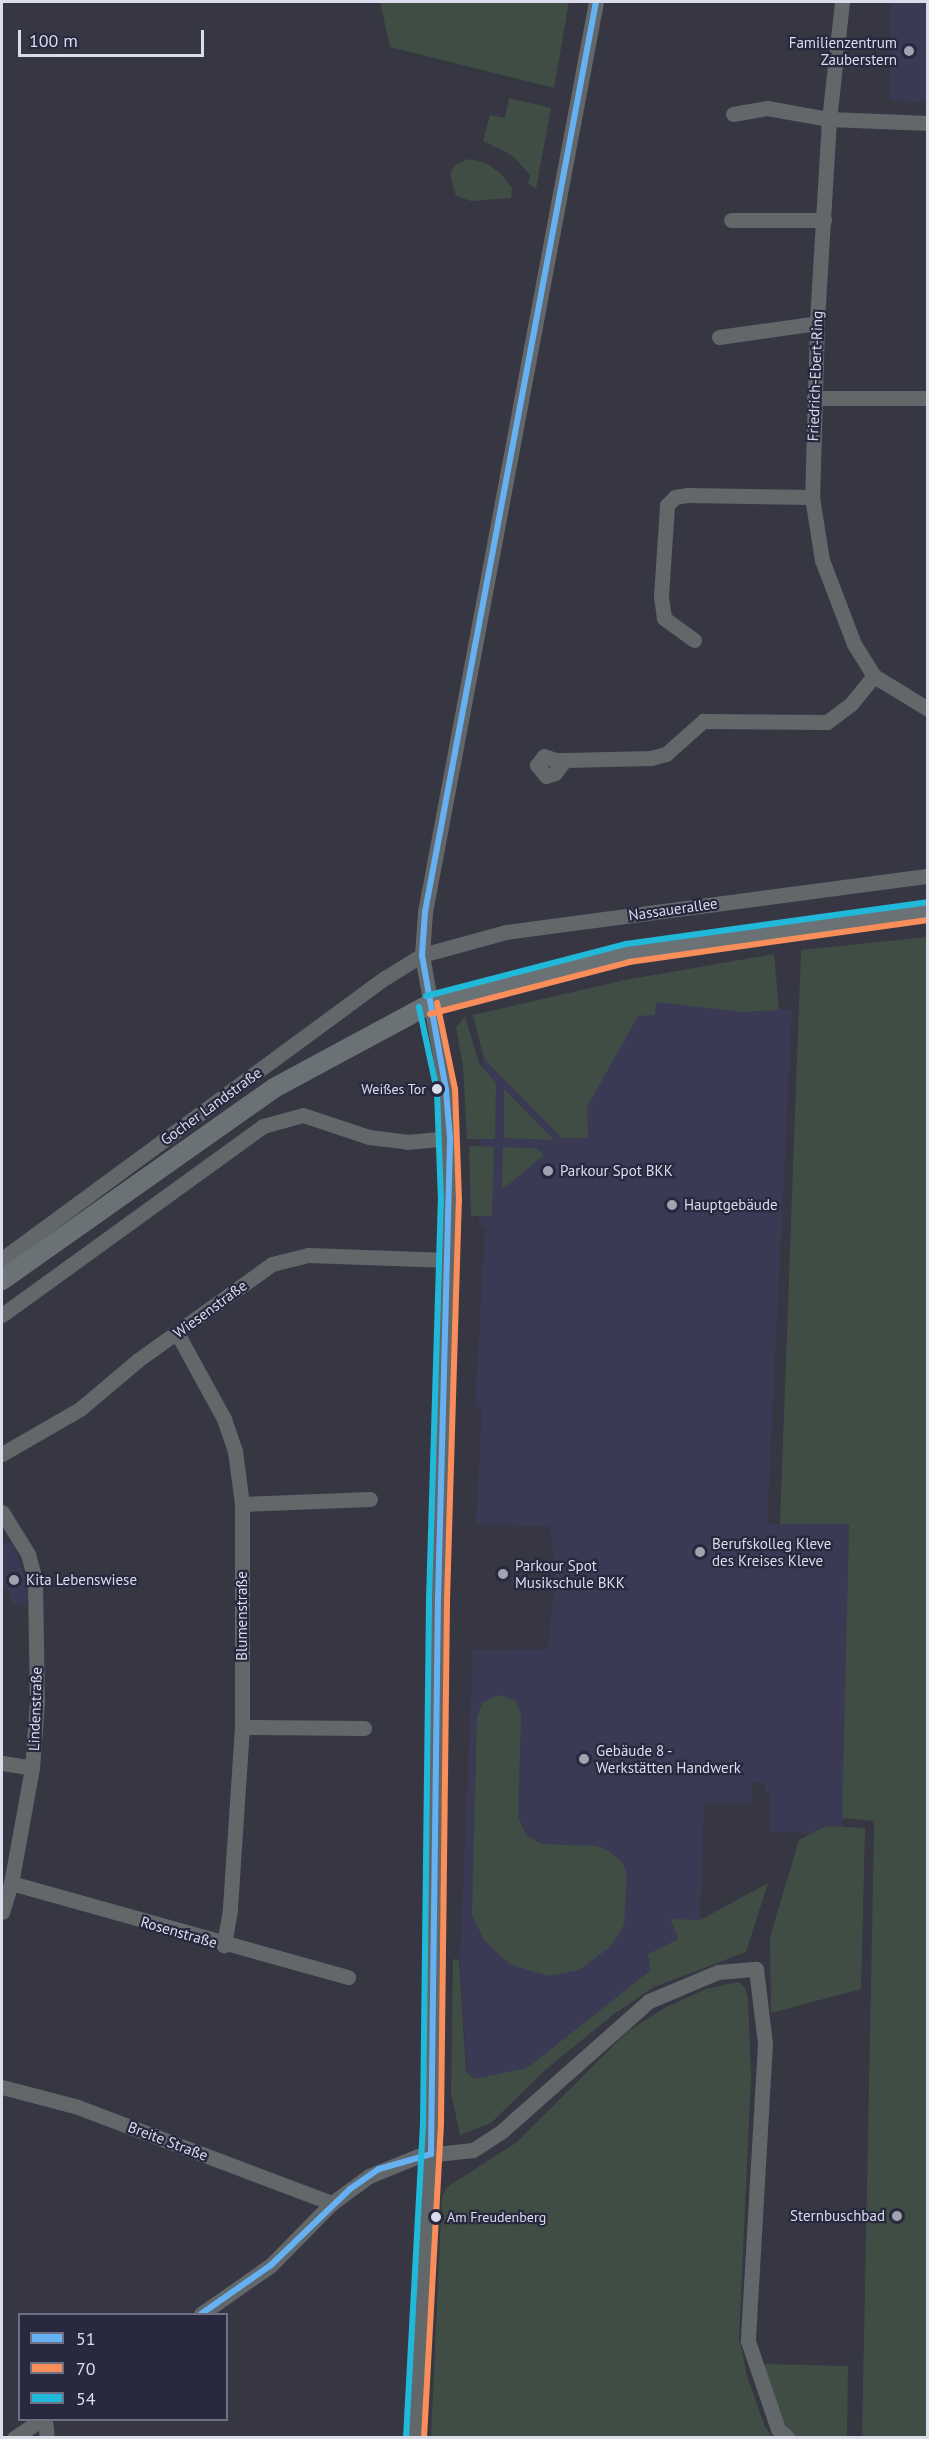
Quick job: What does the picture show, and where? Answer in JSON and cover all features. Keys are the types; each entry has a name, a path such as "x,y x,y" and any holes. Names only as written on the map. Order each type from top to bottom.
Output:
{"main road":[{"path":"428,1005 627,953 927,911"},
{"name":"Gocher Landstraße","path":"2,1280 274,1088 428,1005"}],"street":[{"path":"415,2438 431,2154 438,1600 449,1260 450,1138 446,1090 428,1005 422,947 548,242 596,2"},
{"name":"Friedrich-Ebert-Ring","path":"842,2 829,119 817,323 812,497 822,560 836,605 874,676 927,709"},
{"path":"734,114 767,108 829,119 927,123"},
{"path":"731,219 824,220"},
{"path":"719,337 817,323"},
{"path":"814,398 927,398"},
{"path":"694,640 664,618 661,596 667,505 675,497 688,495 812,497"},
{"path":"565,760 651,758 666,754 703,721 827,722 851,704 874,676"},
{"name":"Nassauerallee","path":"422,947 506,932 927,876"},
{"name":"Gocher Landstraße","path":"2,1259 385,978 422,947"},
{"path":"2,1315 263,1126 303,1115 369,1137 406,1142 450,1138"},
{"name":"Wiesenstraße","path":"2,1454 80,1409 177,1333 272,1264 308,1255 449,1260"},
{"name":"Blumenstraße","path":"177,1333 224,1419 235,1451 242,1504 242,1727 230,1910 224,1945"},
{"path":"242,1504 370,1499"},
{"name":"Lindenstraße","path":"2,1512 28,1554 35,1580 37,1702 32,1768 11,1883 2,1912"},
{"path":"242,1727 364,1728"},
{"path":"2,1763 32,1768"},
{"name":"Rosenstraße","path":"11,1883 224,1945 348,1977"},
{"path":"202,2313 271,2265 332,2203 379,2169 431,2154 473,2150 502,2131 650,2001 718,1972 756,1969 765,2043 748,2342 778,2429 788,2438"},
{"name":"Breite Straße","path":"2,2087 75,2106 332,2203"},
{"path":"14,2438 41,2421"},
{"path":"43,2421 47,2438"}],"shaded area":[{"name":"Familienzentrum Zauberstern","path":"891,2 927,2 927,102 890,100"},
{"name":"Berufskolleg Kleve des Kreises Kleve","path":"657,1002 792,1010 767,1524 849,1524 842,1834 770,1832 771,1794 765,1794 765,1783 752,1782 751,1804 704,1803 700,1920 678,1939 648,1954 653,1971 528,2068 474,2079 467,2071 460,1961 473,1650 548,1649 555,1579 550,1526 476,1524 482,1408 475,1407 485,1227 479,1226 484,1019"},
{"name":"Kita Lebenswiese","path":"12,1540 29,1592 29,1598 22,1605 14,1605 8,1589 2,1588 2,1541 5,1545"}],"green space":[{"path":"380,2 569,2 554,88 390,47"},
{"path":"509,98 551,108 536,189 528,183 530,175 513,156 483,141 490,115 505,118"},
{"path":"469,159 486,163 501,174 512,188 511,198 471,201 456,196 450,174 456,164"},
{"path":"927,937 928,2437 862,2438 874,1821 842,1818 849,1524 780,1524 801,950"},
{"path":"774,954 779,1010 743,1012 656,1002 655,1015 638,1016 587,1107 588,1138 562,1138 484,1059 473,1015 625,980"},
{"path":"465,1017 479,1063 496,1083 495,1139 467,1139 463,1066 456,1027"},
{"path":"504,1089 554,1140 504,1138"},
{"path":"469,1146 494,1147 492,1216 471,1216"},
{"path":"503,1147 536,1148 544,1155 502,1190"},
{"path":"499,1695 516,1701 521,1715 518,1817 526,1835 541,1844 596,1846 607,1850 623,1863 627,1875 624,1925 610,1947 579,1970 548,1976 509,1964 484,1940 472,1915 477,1718 483,1702"},
{"path":"826,1826 865,1828 861,1989 771,2013 770,1937 799,1840"},
{"path":"768,1883 746,1952 654,1987 614,2014 545,2070 491,2123 460,2135 451,2093 453,1959 459,1960 466,2071 474,2079 527,2068 651,1970 648,1954 678,1939 671,1919 700,1920"},
{"path":"738,1982 745,1988 748,1998 751,2076 739,2338 747,2376 765,2427 772,2437 431,2437 442,2196 447,2187 516,2143 627,2032 666,2007 706,1989"},
{"path":"764,2364 848,2366 847,2437 797,2437 791,2433 780,2416"}],"transit line":[{"name":"51","path":"431,2154 438,1600 450,1138 446,1090 422,955 425,912 596,2"},
{"name":"54","path":"426,996 626,944 927,902"},
{"name":"70","path":"430,1014 629,962 928,920"},
{"name":"70","path":"424,2438 441,2123 447,1600 459,1201 455,1089 437,1003"},
{"name":"54","path":"406,2438 423,2123 429,1600 441,1201 437,1091 419,1007"},
{"name":"51","path":"202,2313 271,2265 350,2189 379,2169 431,2154"}],"place":[{"name":"Familienzentrum Zauberstern","path":"909,51"},
{"name":"Weißes Tor","path":"437,1089"},
{"name":"Parkour Spot BKK","path":"548,1171"},
{"name":"Hauptgebäude","path":"672,1205"},
{"name":"Berufskolleg Kleve des Kreises Kleve","path":"700,1552"},
{"name":"Parkour Spot Musikschule BKK","path":"503,1574"},
{"name":"Kita Lebenswiese","path":"14,1580"},
{"name":"Gebäude 8 - Werkstätten Handwerk","path":"584,1759"},
{"name":"Sternbuschbad","path":"897,2216"},
{"name":"Am Freudenberg","path":"436,2217"}]}
